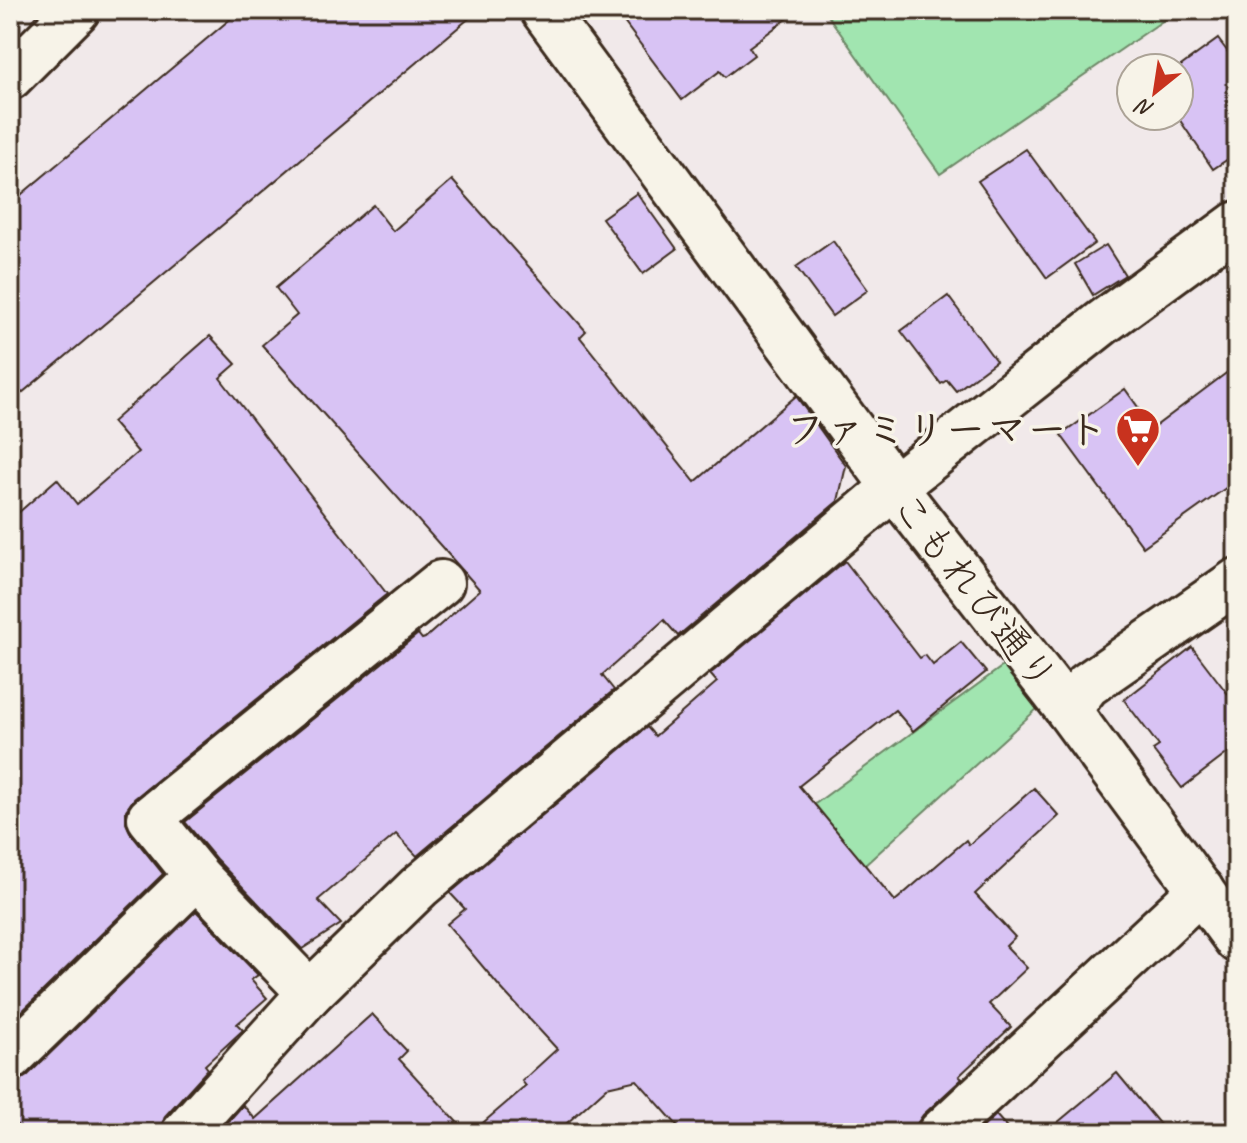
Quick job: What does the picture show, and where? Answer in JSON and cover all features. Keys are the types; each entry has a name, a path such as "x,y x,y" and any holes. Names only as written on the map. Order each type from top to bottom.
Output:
{"street":[{"path":"10,77 77,10"},
{"name":"こもれび通り","path":"543,10 894,487 1068,710 1237,940"},
{"path":"184,1133 310,993 419,887 894,487 1102,323 1237,224"},
{"path":"1068,710 1087,685 1237,581"},
{"path":"310,993 197,876 150,818 441,583"},
{"path":"10,1058 197,876"},
{"path":"940,1133 1201,890"}],"green space":[{"path":"824,10 1177,10 1177,11 940,174"},
{"path":"1003,666 1037,709 864,866 815,804"}],"building":[{"path":"241,10 479,10 10,403 10,204"},
{"path":"615,10 799,10 749,47 754,55 725,77 720,71 682,100"},
{"path":"1218,39 1237,64 1237,153 1213,169 1188,132 1195,132 1195,56"},
{"path":"1026,149 1095,243 1047,278 978,181"},
{"path":"452,180 586,331 580,337 695,482 796,396 846,466 838,501 678,636 664,620 602,675 614,690 417,856 396,834 318,900 341,924 302,949 185,822 418,634 425,638 480,590 262,345 297,315 276,288 373,205 393,231"},
{"path":"637,193 677,249 643,274 602,218"},
{"path":"833,241 868,290 832,316 796,267"},
{"path":"1106,245 1125,275 1093,295 1075,264"},
{"path":"948,296 996,361 956,391 947,380 941,384 901,331"},
{"path":"210,336 236,364 220,378 387,594 134,799 126,810 126,823 131,834 163,874 10,1023 10,520 57,479 77,504 138,452 112,422"},
{"path":"1237,365 1237,480 1143,547 1061,435 1125,389 1153,428"},
{"path":"845,561 920,658 925,655 933,665 961,642 986,672 913,731 895,710 799,786 895,901 966,840 969,845 1034,788 1059,816 975,894 1015,937 1006,946 1027,968 989,1004 1011,1027 923,1115 916,1125 916,1133 684,1133 637,1080 607,1087 556,1133 471,1133 526,1086 522,1081 557,1049 447,924 465,909 450,893 647,727 655,736 717,682 710,674"},
{"path":"1192,647 1237,706 1237,746 1182,788 1153,750 1159,746 1124,700"},
{"path":"196,911 258,975 251,980 267,998 237,1024 243,1030 205,1065 208,1069 165,1116 160,1133 24,1133 10,1117 10,1082 27,1076"},
{"path":"372,1014 407,1051 399,1059 467,1133 218,1133 243,1105 255,1119"},
{"path":"1117,1073 1167,1133 1045,1133"},
{"path":"996,1115 1012,1133 977,1133"}],"place":[{"name":"ファミリーマート","path":"1138,468"}]}
